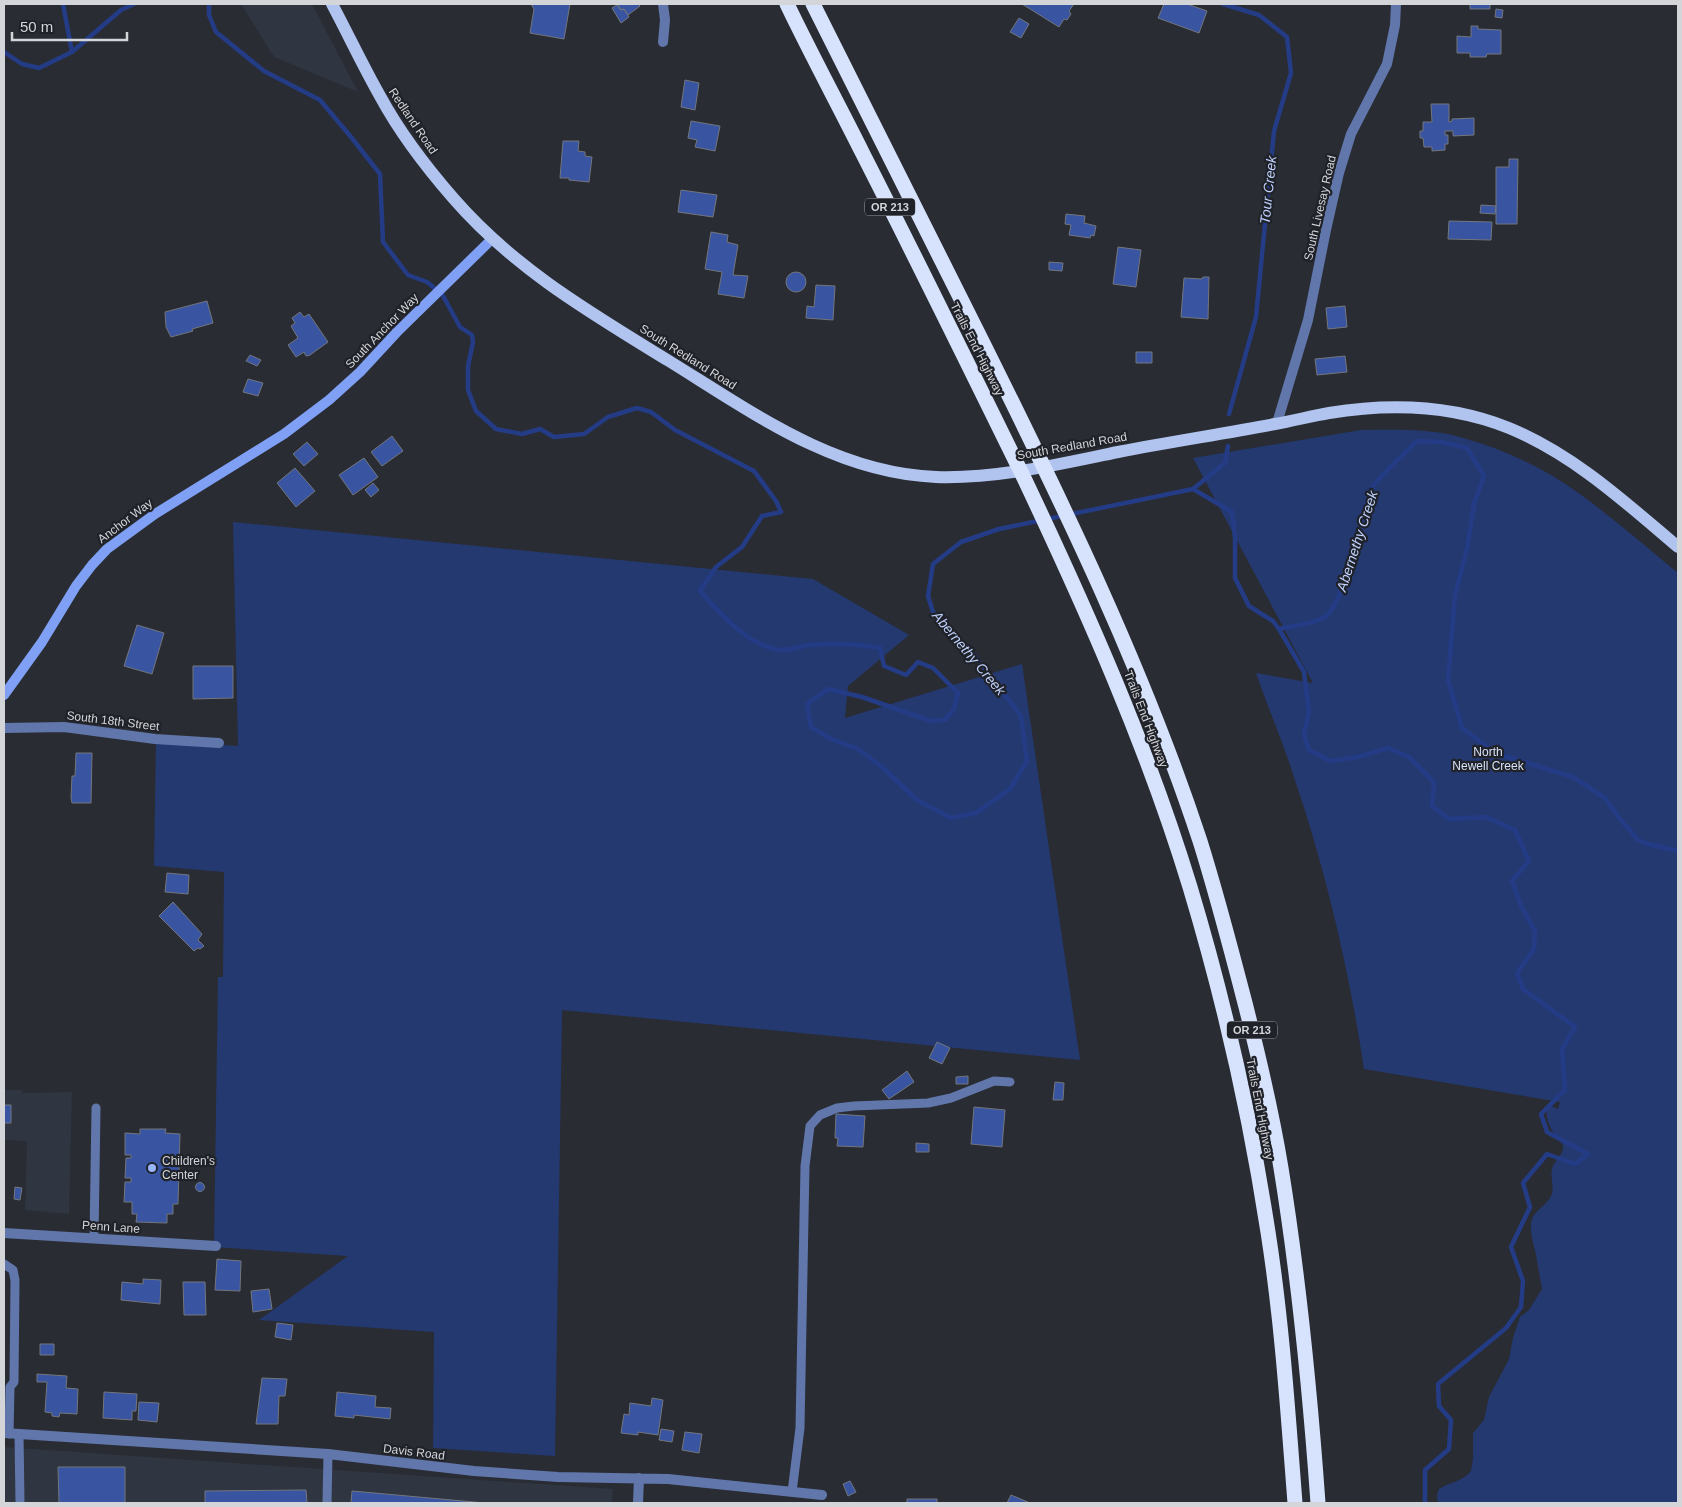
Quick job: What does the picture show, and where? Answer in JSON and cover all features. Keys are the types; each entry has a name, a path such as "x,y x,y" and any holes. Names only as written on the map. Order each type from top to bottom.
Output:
{"highway":[{"name":"Trails End Highway","path":"787,4 991,411 1073,580 1142,746 1172,832 1205,940 1232,1044 1253,1146 1268,1234 1283,1359 1295,1503"},
{"name":"Trails End Highway","path":"813,4 1014,406 1096,578 1134,665 1194,826 1232,950 1254,1040 1280,1165 1295,1260 1312,1423 1318,1503"}],"main road":[{"name":"Redland Road","path":"332,4 380,96 398,126 441,184 492,239"},
{"name":"South Redland Road","path":"492,239 544,282 767,422 824,451 872,467 908,474 935,476 984,475 1064,463 1331,413 1378,407 1435,409 1484,419 1529,437 1583,469 1678,547"}],"street":[{"path":"663,4 663,42"},
{"name":"South Livesay Road","path":"1277,423 1308,320 1339,173 1351,134 1386,64 1395,25 1396,4"},
{"name":"South Anchor Way","path":"284,434 343,388 492,239"},
{"name":"Anchor Way","path":"4,695 42,642 76,586 107,549 162,510 284,434"},
{"name":"South 18th Street","path":"4,728 64,727 155,739 219,743"},
{"name":"Penn Lane","path":"4,1233 216,1246"},
{"name":"Davis Road","path":"10,1434 328,1454 474,1471 639,1478 822,1494"},
{"path":"638,1503 639,1478"}],"lane":[{"path":"792,1492 800,1428 805,1166 810,1126 820,1115 836,1108 928,1103 951,1098 994,1081 1010,1082"},
{"path":"94,1238 96,1108"},
{"path":"4,1264 13,1270 15,1280 14,1382 7,1387 10,1434 20,1503"},
{"path":"327,1503 328,1454"}],"shaded area":[{"path":"241,4 312,4 358,92 274,57"},
{"path":"4,1090 22,1090 22,1093 72,1092 69,1214 25,1210 27,1141 4,1140"},
{"path":"4,1447 613,1489 612,1503 4,1503"}],"green space":[{"name":"North Newell Creek","path":"1361,430 1412,430 1451,435 1478,442 1523,460 1577,492 1616,521 1678,573 1678,1503 1438,1503 1437,1495 1439,1489 1460,1480 1471,1471 1473,1433 1484,1420 1489,1397 1509,1359 1520,1317 1529,1310 1542,1289 1531,1224 1536,1212 1551,1196 1553,1190 1552,1169 1563,1149 1563,1145 1550,1127 1546,1110 1547,1104 1558,1109 1560,1102 1364,1069 1344,958 1316,848 1290,764 1256,673 1313,683 1193,458"},
{"path":"233,522 813,579 909,635 848,686 845,718 1022,664 1080,1060 562,1010 555,1456 433,1448 434,1332 259,1320 348,1256 214,1247 218,977 223,977 224,872 154,866 156,740 238,746"}],"building":[{"path":"531,4 570,4 564,39 530,33 534,9"},
{"path":"617,4 638,4 640,6 628,15"},
{"path":"1022,4 1074,4 1069,11 1071,14 1067,20 1064,19 1059,27"},
{"path":"1164,4 1187,4 1207,11 1199,33 1158,18"},
{"path":"1470,4 1490,4 1490,9 1470,9"},
{"path":"617,5 621,10 624,9 629,17 621,23 612,8"},
{"path":"1496,9 1503,10 1502,18 1495,17"},
{"path":"1019,18 1029,24 1021,38 1010,32"},
{"path":"1471,26 1478,26 1478,29 1501,30 1501,54 1487,54 1486,57 1470,57 1470,53 1457,53 1457,36 1471,37"},
{"path":"685,80 699,83 695,110 681,107"},
{"path":"1431,104 1449,104 1449,122 1452,119 1474,118 1474,135 1453,136 1453,131 1445,131 1445,135 1448,135 1448,144 1445,144 1445,150 1432,151 1432,147 1424,147 1423,138 1420,138 1420,131 1423,131 1423,122 1432,122"},
{"path":"691,121 720,126 715,151 695,147 697,140 688,138"},
{"path":"563,141 579,141 578,151 585,152 585,156 592,157 589,182 560,178"},
{"path":"1509,159 1518,159 1517,224 1496,224 1496,167 1509,167"},
{"path":"681,190 717,195 713,217 678,212"},
{"path":"1481,205 1496,206 1495,214 1480,213"},
{"path":"1066,214 1085,216 1084,223 1096,226 1094,236 1091,235 1090,238 1069,235 1071,225 1065,224"},
{"path":"1449,221 1492,222 1491,240 1448,239"},
{"path":"711,232 728,235 727,242 738,245 733,275 748,276 744,298 718,294 722,272 705,269"},
{"path":"1118,247 1141,250 1136,287 1113,284"},
{"path":"1049,262 1063,263 1062,271 1049,270"},
{"path":"792,272 800,272 806,278 806,286 800,292 792,292 786,286 786,278"},
{"path":"1203,277 1209,277 1208,319 1181,317 1184,278 1202,279"},
{"path":"816,285 835,286 833,320 806,318 807,306 814,307"},
{"path":"207,301 213,323 171,337 166,327 165,312"},
{"path":"1345,306 1347,327 1328,329 1326,308"},
{"path":"300,312 304,317 309,314 328,342 310,355 306,356 304,352 296,357 288,345 298,338 291,326 295,323 292,318"},
{"path":"1136,352 1152,352 1152,363 1136,363"},
{"path":"250,355 261,360 257,366 246,361"},
{"path":"1345,356 1347,372 1317,375 1315,359"},
{"path":"248,379 263,383 258,396 243,392"},
{"path":"392,436 403,451 382,466 371,452"},
{"path":"307,442 318,454 304,466 293,454"},
{"path":"364,458 378,477 353,495 339,475"},
{"path":"295,468 315,491 296,507 277,483"},
{"path":"373,483 379,490 371,497 365,490"},
{"path":"137,625 164,633 152,674 124,666"},
{"path":"193,666 233,666 233,698 193,699"},
{"path":"76,753 92,753 91,803 72,803 72,776 75,776"},
{"path":"167,873 189,875 188,894 165,892"},
{"path":"173,902 202,934 198,940 204,946 200,949 198,948 194,951 159,916"},
{"path":"937,1042 950,1048 942,1064 929,1058"},
{"path":"907,1071 914,1082 889,1099 882,1090"},
{"path":"968,1076 968,1084 956,1084 956,1077"},
{"path":"1055,1082 1064,1083 1063,1100 1053,1100"},
{"path":"4,1105 11,1105 11,1123 4,1123"},
{"path":"974,1107 1005,1110 1002,1147 971,1144"},
{"path":"836,1114 865,1116 863,1147 837,1146 838,1138 835,1138"},
{"name":"Children's Center","path":"140,1129 166,1129 165,1133 180,1134 178,1204 173,1204 173,1214 167,1214 167,1223 136,1222 137,1214 132,1214 132,1202 124,1202 125,1182 131,1182 131,1178 125,1178 126,1158 131,1158 131,1155 125,1155 125,1133 140,1134"},
{"path":"916,1143 929,1144 929,1152 916,1152"},
{"path":"200,1182 205,1187 200,1192 195,1187"},
{"path":"15,1187 22,1188 20,1200 14,1199"},
{"path":"217,1259 241,1261 240,1291 215,1290"},
{"path":"143,1279 161,1280 160,1304 121,1300 122,1282 143,1284"},
{"path":"183,1282 205,1282 206,1315 184,1315"},
{"path":"269,1289 272,1309 253,1312 251,1291"},
{"path":"277,1323 293,1325 291,1340 275,1337"},
{"path":"40,1344 54,1344 54,1355 40,1355"},
{"path":"37,1374 67,1376 66,1388 78,1389 77,1414 60,1413 59,1417 45,1412 47,1382 37,1382"},
{"path":"262,1378 287,1379 285,1396 279,1396 278,1424 256,1424"},
{"path":"104,1392 137,1394 136,1411 132,1411 132,1420 103,1418"},
{"path":"337,1392 376,1396 375,1407 391,1408 390,1419 354,1415 354,1418 335,1416"},
{"path":"652,1398 663,1400 658,1435 638,1432 638,1435 621,1433 624,1414 629,1415 630,1403 651,1406"},
{"path":"139,1402 159,1403 157,1422 138,1420"},
{"path":"661,1429 674,1431 672,1442 659,1440"},
{"path":"685,1432 702,1434 699,1453 682,1450"},
{"path":"58,1467 125,1467 125,1503 59,1503"},
{"path":"850,1481 856,1492 848,1496 843,1484"},
{"path":"306,1490 307,1503 205,1503 205,1491"},
{"path":"352,1491 485,1503 351,1503"},
{"path":"1011,1495 1030,1503 1007,1503"},
{"path":"907,1499 937,1499 937,1503 907,1503"}],"waterway":[{"path":"63,4 72,52"},
{"name":"Abernethy Creek","path":"4,52 22,64 39,68 72,52 121,10 134,4"},
{"name":"Abernethy Creek","path":"209,4 209,15 216,32 264,71 320,100 380,174 383,242 408,275 427,282 442,294 460,327 472,335 473,342 468,366 468,390 476,411 496,429 522,434 540,429 554,437 584,434 608,417 637,408 651,412 675,430 754,471 776,501 781,512 762,516 742,547 716,567 700,591 708,600 736,628 769,648 783,650 810,645 837,644 880,648 884,666 906,675 918,662 933,668 958,693 954,709 945,720 931,721 862,697 828,689 807,704 811,727 829,738 858,749 882,767 917,800 951,818 976,813 1010,789 1027,761 1021,716 975,656 933,612 928,596 933,564 961,542 999,529 1193,489 1232,512 1235,538 1235,578 1249,606 1273,621 1279,629 1302,625 1323,618 1331,610 1338,597 1345,580 1366,503 1373,486 1417,441 1441,442 1467,448 1484,476 1474,504 1467,549 1455,595 1448,680 1462,728 1495,753 1573,777 1605,798 1638,840 1678,851"},
{"name":"Tour Creek","path":"1223,4 1259,15 1287,37 1291,73 1274,131 1256,317 1229,414"},
{"name":"Tour Creek","path":"1193,489 1225,463 1228,446"},
{"path":"1279,629 1304,672 1309,712 1304,734 1309,750 1330,761 1358,757 1388,748 1409,757 1434,782 1432,806 1449,819 1486,817 1515,830 1529,861 1512,881 1521,906 1535,931 1534,949 1517,973 1523,989 1575,1027 1562,1049 1565,1090 1541,1114 1547,1132 1588,1154 1575,1164 1547,1154 1523,1183 1530,1207 1511,1247 1523,1281 1521,1307 1506,1328 1438,1384 1439,1406 1451,1420 1449,1449 1425,1470 1425,1503"}],"place":[{"name":"Children's Center","path":"152,1168"}]}
